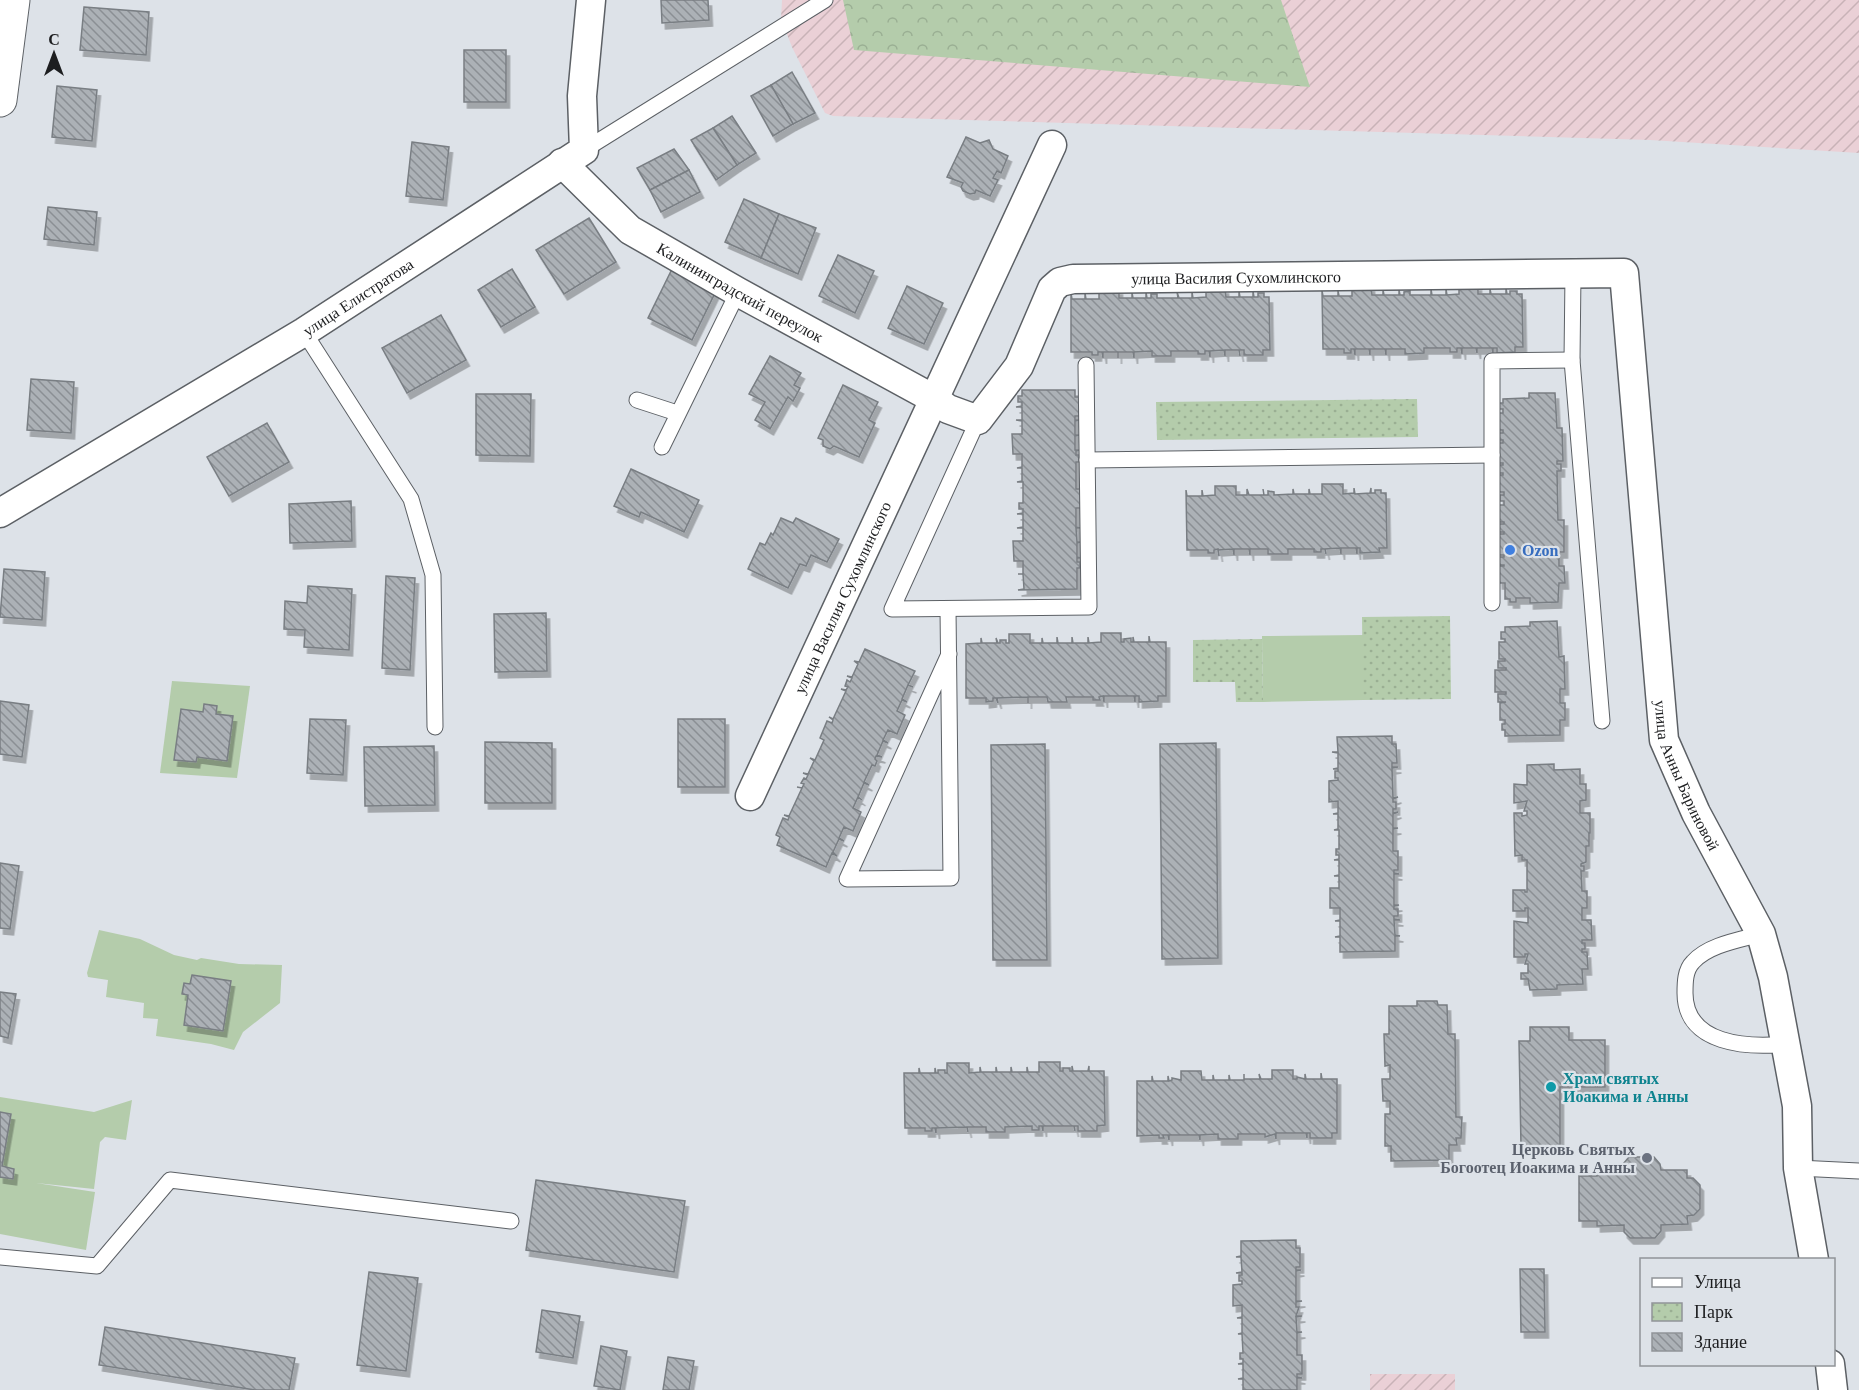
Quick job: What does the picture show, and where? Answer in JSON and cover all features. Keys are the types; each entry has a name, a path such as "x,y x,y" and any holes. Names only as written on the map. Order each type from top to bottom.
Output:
{"street":[{"path":"2,82 13,0"},
{"path":"573,156 582,96 591,0"},
{"name":"улица Василия Сухомлинского","path":"750,796 1052,145"},
{"name":"Калининградский переулок","path":"573,156 630,230 934,399"},
{"name":"улица Елистратова","path":"0,513 304,332 573,156"},
{"name":"улица Василия Сухомлинского","path":"978,420 1019,366 1052,289 1060,282 1073,279 1624,273"},
{"name":"улица Анны Бариновой","path":"1624,273 1664,740 1696,813 1761,934 1787,1044 1797,1106 1798,1168 1814,1258"},
{"path":"934,399 948,409 978,420"},
{"path":"1830,1366 1833,1390"}],"lane":[{"path":"573,156 825,0"},
{"path":"1572,274 1572,360 1602,721"},
{"path":"662,447 738,292"},
{"path":"304,332 411,499 433,575 435,727"},
{"path":"1492,603 1492,361 1572,360"},
{"path":"978,420 892,609 1089,607 1086,365"},
{"path":"637,400 677,413"},
{"path":"1088,460 1492,455"},
{"path":"948,609 949,654 951,878 847,879 949,654"},
{"path":"1761,934 1706,952 1691,963 1685,980 1688,1012 1696,1025 1712,1037 1741,1045 1787,1044"},
{"path":"1798,1168 1859,1172"},
{"path":"0,1257 97,1266 170,1180 510,1221"}],"shaded area":[{"path":"782,0 1859,0 1859,153 1650,140 833,116 825,113 792,47 781,19"},
{"path":"1370,1374 1455,1374 1455,1390 1370,1390"}],"green space":[{"path":"843,0 1281,0 1310,87 854,50"},
{"path":"1417,399 1418,437 1157,440 1156,402"},
{"path":"1450,616 1451,699 1363,700 1362,617"},
{"path":"1363,635 1363,700 1263,702 1262,636"},
{"path":"1262,639 1263,702 1236,702 1235,682 1193,682 1193,640"},
{"path":"172,681 250,686 237,778 160,773"},
{"path":"99,930 140,939 174,955 197,960 201,958 239,964 282,965 280,1003 243,1032 234,1050 211,1044 156,1036 158,1019 143,1018 144,1003 106,997 108,980 88,977 87,973"},
{"path":"0,1097 94,1112 132,1100 126,1140 105,1137 100,1142 94,1189 36,1183 95,1192 86,1250 0,1234"}],"building":[{"path":"661,0 708,0 709,20 662,23"},
{"path":"84,7 149,12 146,55 80,50"},
{"path":"464,50 506,50 506,102 464,102"},
{"path":"792,72 815,113 793,124 771,85"},
{"path":"771,85 793,124 773,136 751,96"},
{"path":"57,86 97,90 92,141 52,137"},
{"path":"732,116 756,153 737,165 713,128"},
{"path":"713,128 737,165 716,180 691,140"},
{"path":"966,137 980,143 989,140 993,149 1008,156 1001,173 997,171 993,178 998,180 990,196 976,190 975,193 970,194 963,191 961,187 963,183 947,177"},
{"path":"412,142 449,147 443,200 406,196"},
{"path":"674,149 689,170 650,190 637,168"},
{"path":"689,170 700,192 661,212 650,190"},
{"path":"744,199 779,214 761,258 725,242"},
{"path":"48,207 97,212 94,245 44,239"},
{"path":"779,214 816,228 798,274 761,258"},
{"path":"589,218 616,262 564,294 536,250"},
{"path":"838,255 874,271 855,313 819,296"},
{"path":"512,269 535,307 501,327 478,290"},
{"path":"672,269 716,291 692,340 648,318"},
{"path":"1459,285 1478,285 1478,294 1490,294 1490,289 1491,294 1506,294 1506,288 1507,294 1510,294 1510,291 1517,291 1517,294 1522,294 1523,347 1515,347 1515,352 1497,353 1497,348 1493,348 1493,353 1492,348 1477,348 1477,353 1476,348 1462,348 1462,354 1461,348 1457,348 1457,352 1450,352 1450,348 1424,348 1424,353 1405,354 1405,349 1386,349 1386,355 1385,349 1370,349 1370,355 1369,349 1355,349 1355,355 1354,349 1351,349 1351,353 1344,353 1344,349 1323,349 1322,291 1323,296 1338,296 1338,291 1339,296 1352,296 1352,286 1371,286 1372,295 1383,295 1383,290 1384,295 1399,295 1399,290 1400,295 1410,291 1410,295 1431,295 1431,289 1432,295 1446,295 1446,289 1447,295 1459,294"},
{"path":"907,286 943,303 924,344 888,328"},
{"path":"1206,288 1225,288 1226,297 1239,297 1239,291 1240,297 1253,297 1253,291 1254,297 1258,297 1258,293 1264,293 1264,297 1269,297 1270,350 1263,350 1263,355 1244,355 1244,350 1225,350 1225,356 1224,350 1210,351 1210,357 1209,351 1205,351 1205,354 1198,354 1198,351 1171,351 1171,356 1152,356 1152,351 1134,352 1134,358 1133,352 1103,352 1103,358 1102,352 1092,355 1092,352 1071,352 1071,293 1072,299 1085,299 1085,293 1086,299 1099,299 1099,289 1119,289 1119,298 1132,298 1132,293 1133,298 1146,298 1146,292 1147,298 1151,298 1151,294 1157,294 1157,298 1178,298 1177,292 1179,298 1192,298 1192,292 1193,298 1206,297"},
{"path":"441,315 466,360 407,393 382,348"},
{"path":"770,356 801,373 794,385 800,388 793,401 788,397 770,429 755,420 765,402 749,394"},
{"path":"31,379 74,382 71,433 27,430"},
{"path":"843,385 878,402 869,420 875,423 859,457 834,446 830,449 823,446 823,440 818,438"},
{"path":"1022,390 1075,390 1075,397 1080,397 1081,416 1075,416 1075,420 1081,420 1075,421 1075,435 1081,435 1075,436 1075,450 1081,450 1076,451 1076,455 1079,455 1079,462 1076,462 1076,489 1081,489 1081,508 1076,508 1076,527 1082,528 1076,528 1077,542 1082,542 1077,543 1077,557 1083,558 1077,558 1080,568 1077,568 1077,589 1018,590 1024,589 1023,561 1014,561 1013,541 1023,541 1023,528 1017,528 1023,527 1023,514 1017,514 1023,513 1023,509 1019,509 1019,503 1023,503 1023,482 1017,482 1022,481 1022,468 1017,468 1022,467 1022,454 1013,454 1012,434 1022,434 1022,421 1016,420 1022,420 1022,407 1016,407 1022,406 1022,402 1018,402 1018,396 1022,396"},
{"path":"1529,393 1555,393 1557,428 1562,428 1563,461 1557,461 1557,464 1561,464 1561,471 1557,471 1558,520 1564,520 1564,552 1559,552 1559,566 1564,566 1565,583 1559,583 1558,602 1530,603 1530,598 1516,598 1516,602 1510,602 1510,599 1505,599 1505,583 1499,583 1498,566 1504,565 1497,565 1497,557 1504,557 1504,555 1495,555 1495,534 1504,534 1504,532 1497,532 1497,524 1504,524 1504,522 1498,522 1498,505 1504,505 1504,501 1500,501 1500,495 1504,495 1504,492 1498,492 1498,475 1503,475 1503,473 1495,473 1495,465 1503,465 1503,463 1494,463 1494,443 1503,443 1503,440 1497,440 1497,433 1503,433 1503,430 1497,430 1497,413 1503,413 1503,409 1499,409 1499,403 1503,403 1503,399 1529,398"},
{"path":"476,394 531,394 530,456 476,455"},
{"path":"267,423 289,462 229,496 207,457"},
{"path":"631,469 699,500 684,532 641,512 639,517 614,506"},
{"path":"1322,484 1343,484 1343,494 1354,493 1354,488 1355,494 1370,493 1371,488 1371,493 1381,490 1381,493 1386,493 1387,548 1379,548 1380,552 1360,553 1360,548 1357,548 1357,554 1356,548 1341,548 1341,554 1340,548 1321,549 1321,552 1314,552 1314,549 1288,549 1288,554 1268,554 1268,549 1250,549 1250,555 1249,549 1234,549 1234,555 1233,549 1208,553 1208,550 1187,550 1186,490 1187,496 1202,496 1202,490 1203,496 1215,495 1215,486 1236,486 1236,495 1247,495 1247,489 1249,495 1268,495 1268,491 1274,492 1274,495 1293,494 1293,489 1294,494 1309,494 1309,489 1310,494 1322,494"},
{"path":"351,501 352,541 290,543 289,504"},
{"path":"781,518 793,523 796,518 839,539 827,562 811,555 806,566 800,564 788,588 748,569 760,543 765,545"},
{"path":"4,569 45,572 42,620 0,617"},
{"path":"386,576 415,578 410,670 382,668"},
{"path":"308,586 352,589 349,650 304,647 305,630 284,629 285,601 307,603"},
{"path":"546,613 547,671 495,672 494,614"},
{"path":"1557,621 1559,657 1564,656 1565,689 1560,689 1560,703 1565,703 1565,720 1560,720 1560,735 1505,736 1502,724 1505,724 1505,720 1500,720 1500,703 1506,702 1498,702 1498,694 1506,694 1506,692 1495,692 1495,670 1506,670 1506,668 1498,668 1498,661 1505,661 1505,659 1499,659 1499,642 1505,642 1505,639 1501,639 1501,632 1505,632 1505,627 1530,626 1530,622"},
{"path":"1101,633 1121,633 1121,642 1131,638 1133,642 1133,637 1134,642 1149,642 1149,636 1150,642 1166,642 1166,696 1158,696 1158,701 1139,702 1139,696 1135,696 1135,702 1134,696 1104,696 1104,702 1103,696 1099,697 1100,700 1093,700 1093,697 1066,697 1067,702 1048,702 1047,697 997,698 998,703 996,698 986,702 986,698 966,698 966,644 981,643 981,638 982,643 997,643 996,638 998,643 1000,640 1006,640 1006,643 1009,643 1009,634 1030,634 1030,643 1042,643 1042,638 1043,643 1057,643 1057,637 1058,643 1072,643 1072,637 1073,643 1088,643 1088,637 1089,643 1101,642"},
{"path":"865,649 915,671 902,699 907,702 902,700 897,711 905,715 897,734 888,730 883,740 888,743 883,741 877,755 882,757 876,756 875,766 872,765 864,782 869,785 864,783 853,808 861,812 853,831 844,827 839,838 844,841 839,839 833,852 837,856 832,853 826,867 777,845 780,837 776,835 783,818 788,820 789,817 784,815 789,816 804,784 801,783 808,775 803,773 808,774 814,761 810,758 815,760 824,740 820,738 827,721 832,723 833,720 829,717 833,719 846,691 841,689 846,690 848,687 845,686 847,680 850,682 852,678 847,676 852,677 858,664 854,661 859,662"},
{"path":"0,701 29,705 22,757 0,754"},
{"path":"204,704 217,706 216,714 233,716 227,761 197,757 196,762 174,760 181,709 203,712"},
{"path":"310,719 346,720 343,775 307,773"},
{"path":"678,719 725,719 725,787 678,787"},
{"path":"1392,736 1392,744 1396,744 1397,763 1392,763 1392,767 1398,767 1392,768 1393,798 1398,797 1393,799 1393,802 1396,802 1396,809 1393,809 1393,813 1398,812 1393,814 1393,828 1398,828 1393,829 1393,851 1398,851 1398,870 1394,870 1394,873 1399,874 1394,874 1394,905 1399,905 1394,906 1394,909 1398,909 1398,916 1394,916 1394,919 1400,920 1394,920 1395,935 1400,936 1395,936 1395,951 1340,952 1340,937 1335,937 1340,936 1340,921 1335,921 1340,920 1340,908 1330,908 1330,888 1339,888 1339,876 1334,876 1339,875 1339,860 1334,860 1339,859 1336,849 1339,849 1339,830 1334,830 1338,829 1338,814 1333,814 1338,813 1338,801 1329,802 1329,781 1338,780 1335,778 1335,771 1338,769 1333,769 1338,768 1338,753 1332,752 1338,752 1337,737"},
{"path":"485,742 552,743 552,803 485,803"},
{"path":"1216,743 1218,958 1162,959 1160,744"},
{"path":"1045,744 1047,960 993,960 991,745"},
{"path":"434,746 435,805 365,806 364,747"},
{"path":"1554,764 1554,770 1580,769 1580,784 1586,784 1586,800 1580,801 1580,813 1590,813 1589,846 1586,846 1586,862 1581,864 1584,866 1584,871 1581,871 1582,891 1587,891 1587,908 1582,908 1582,920 1591,920 1592,940 1582,940 1582,943 1585,943 1585,949 1582,949 1582,952 1587,952 1588,969 1582,969 1583,984 1557,985 1557,989 1530,990 1528,979 1521,979 1521,973 1528,973 1528,964 1525,964 1528,954 1525,954 1525,957 1514,957 1514,921 1528,923 1528,908 1525,908 1525,911 1513,911 1513,890 1527,892 1527,860 1522,860 1522,855 1515,856 1514,813 1527,815 1527,811 1524,811 1527,801 1514,803 1514,784 1527,785 1527,765"},
{"path":"0,863 19,866 10,929 0,928"},
{"path":"192,975 231,981 223,1031 184,1025 188,995 182,994 184,983 190,984"},
{"path":"0,992 16,994 8,1038 0,1036"},
{"path":"1417,1001 1437,1001 1438,1005 1447,1005 1448,1034 1455,1034 1456,1117 1462,1117 1461,1138 1456,1138 1457,1145 1449,1145 1449,1160 1391,1161 1391,1146 1385,1146 1385,1114 1390,1114 1390,1101 1383,1101 1382,1079 1390,1079 1390,1065 1385,1066 1384,1034 1389,1034 1389,1006 1417,1006"},
{"name":"Храм святых Иоакима и Анны","path":"1530,1027 1569,1027 1569,1040 1605,1040 1605,1087 1560,1087 1560,1146 1521,1146 1519,1041 1530,1041"},
{"path":"1039,1062 1060,1062 1060,1071 1063,1071 1063,1068 1070,1068 1072,1071 1072,1066 1073,1071 1088,1071 1089,1066 1089,1071 1104,1071 1105,1125 1097,1126 1097,1131 1078,1131 1078,1126 1043,1126 1043,1131 1042,1126 1039,1126 1039,1130 1032,1130 1032,1126 1005,1127 1005,1132 986,1132 986,1127 936,1128 936,1133 935,1128 932,1128 932,1131 925,1131 925,1128 905,1128 904,1073 919,1073 919,1068 920,1073 935,1073 935,1068 936,1073 938,1070 945,1070 947,1073 947,1063 969,1063 969,1073 980,1072 980,1067 981,1072 996,1072 996,1067 997,1072 1011,1072 1011,1067 1012,1072 1027,1072 1027,1067 1028,1072 1039,1072"},
{"path":"1272,1070 1293,1070 1293,1079 1297,1077 1305,1079 1305,1074 1306,1079 1321,1079 1321,1073 1322,1079 1337,1079 1337,1133 1332,1133 1332,1138 1310,1138 1310,1133 1307,1133 1307,1138 1306,1133 1276,1133 1276,1139 1275,1134 1265,1137 1265,1134 1238,1134 1238,1139 1218,1139 1218,1134 1200,1135 1200,1140 1199,1135 1169,1135 1169,1140 1168,1135 1163,1135 1164,1138 1159,1138 1159,1135 1137,1136 1137,1081 1152,1081 1152,1076 1153,1081 1168,1081 1168,1076 1169,1081 1172,1078 1181,1080 1181,1071 1201,1071 1202,1080 1213,1080 1213,1075 1214,1080 1229,1080 1229,1075 1230,1080 1260,1079 1259,1074 1261,1079 1272,1079"},
{"path":"0,1112 11,1114 2,1166 14,1169 13,1179 0,1177"},
{"path":"1629,1157 1654,1157 1660,1164 1661,1170 1687,1170 1687,1178 1693,1178 1700,1185 1700,1209 1694,1215 1687,1216 1688,1224 1661,1225 1661,1231 1655,1238 1630,1238 1624,1232 1624,1225 1597,1226 1597,1221 1579,1221 1579,1176 1597,1176 1597,1171 1623,1170 1623,1164"},
{"path":"536,1180 685,1201 674,1272 526,1250"},
{"path":"1296,1240 1296,1248 1300,1248 1300,1267 1296,1267 1296,1270 1301,1270 1296,1271 1296,1301 1302,1301 1296,1302 1296,1307 1299,1307 1296,1316 1302,1316 1296,1317 1297,1332 1302,1332 1297,1333 1297,1355 1302,1355 1302,1374 1297,1374 1297,1377 1302,1378 1297,1378 1297,1390 1243,1390 1243,1379 1238,1379 1243,1378 1243,1364 1238,1364 1243,1363 1243,1359 1240,1359 1240,1353 1243,1353 1242,1334 1238,1334 1242,1333 1242,1318 1237,1318 1242,1317 1242,1305 1233,1306 1233,1285 1242,1284 1242,1281 1239,1281 1239,1275 1242,1273 1236,1273 1242,1272 1241,1257 1236,1257 1241,1256 1241,1241"},
{"path":"1520,1269 1544,1269 1545,1332 1521,1332"},
{"path":"369,1272 418,1278 406,1371 357,1365"},
{"path":"542,1310 580,1316 573,1358 536,1352"},
{"path":"105,1327 295,1358 289,1390 255,1390 99,1365"},
{"path":"601,1346 627,1351 620,1390 594,1386"},
{"path":"668,1357 694,1361 689,1390 663,1390"}],"place":[{"name":"Ozon","path":"1510,550"},
{"name":"Храм святых Иоакима и Анны","path":"1551,1087"},
{"name":"Церковь Святых Богоотец Иоакима и Анны","path":"1647,1158"}]}
